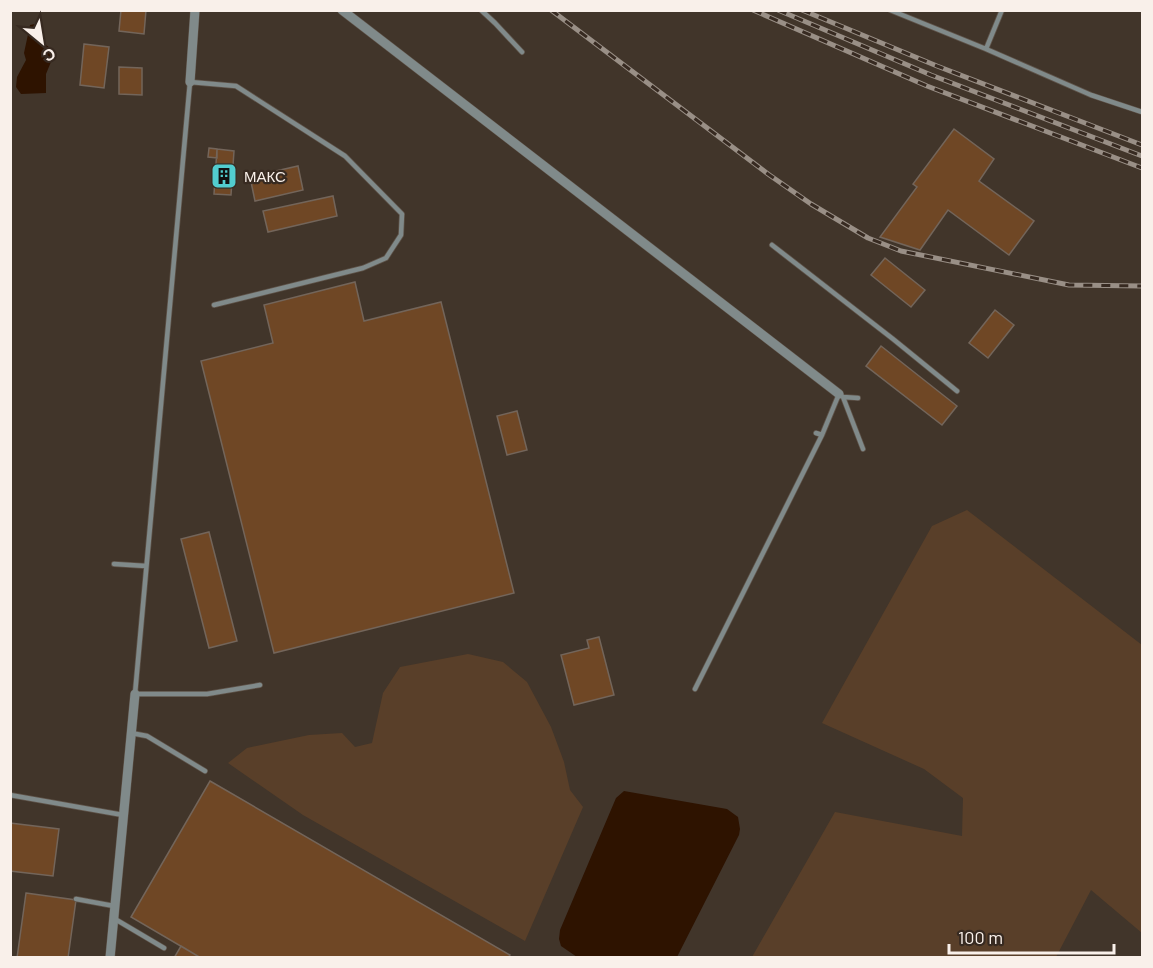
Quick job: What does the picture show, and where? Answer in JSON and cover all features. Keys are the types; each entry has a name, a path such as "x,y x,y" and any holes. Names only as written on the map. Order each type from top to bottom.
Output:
{"street":[{"path":"190,82 195,10"},
{"path":"342,10 841,396"},
{"path":"110,957 135,694"}],"lane":[{"path":"481,10 522,52"},
{"path":"890,10 1091,94 1143,112"},
{"path":"987,49 1002,10"},
{"path":"214,305 363,268 386,258 401,235 402,214 345,156 236,86 190,82 135,694 207,694 260,685"},
{"path":"772,245 957,391"},
{"path":"841,396 858,398"},
{"path":"695,689 819,434 841,396"},
{"path":"841,396 863,449"},
{"path":"114,564 146,566"},
{"path":"131,733 147,736 205,771"},
{"path":"10,795 123,814"},
{"path":"76,899 114,906"},
{"path":"113,918 164,948"}],"shaded area":[{"path":"35,24 38,39 50,48 53,57 46,74 46,93 21,94 16,87 17,77 26,60 24,53 30,25"},
{"path":"967,510 1142,645 1142,933 1091,890 1056,957 752,957 835,812 962,836 963,798 924,769 822,723 932,526"},
{"path":"468,654 503,662 527,682 551,727 564,762 570,790 583,807 525,941 303,815 228,763 247,748 309,735 342,733 355,747 372,743 383,693 400,667"},
{"path":"624,791 727,809 738,817 739,835 677,957 577,957 561,946 560,930 616,798"}],"building":[{"path":"121,10 146,10 144,34 119,31"},
{"path":"84,44 109,47 104,88 80,85"},
{"path":"119,67 142,68 142,95 119,94"},
{"path":"954,129 994,159 979,181 1034,221 1009,255 948,210 920,250 880,237 917,187 913,184"},
{"path":"209,148 217,149 217,158 208,157"},
{"name":"МАКС","path":"217,149 234,151 231,195 214,194"},
{"path":"298,166 303,190 255,201 250,177"},
{"path":"333,196 337,216 268,232 263,211"},
{"path":"885,258 925,290 911,307 871,275"},
{"path":"355,282 364,321 441,302 514,593 274,653 201,361 273,343 264,305"},
{"path":"995,310 1014,325 988,358 969,343"},
{"path":"881,346 957,406 942,425 866,366"},
{"path":"517,411 527,450 507,455 497,416"},
{"path":"209,532 237,641 209,648 181,539"},
{"path":"599,637 614,695 574,705 561,655 589,648 587,640"},
{"path":"210,781 510,955 508,958 201,958 131,917"},
{"path":"10,823 59,829 53,876 10,871"},
{"path":"26,893 76,900 68,958 17,958"},
{"path":"181,946 201,958 174,958"}],"railway":[{"path":"551,10 768,174 811,204 868,238 901,251 1069,285 1142,286"},
{"path":"753,10 927,86 1142,168"},
{"path":"778,10 931,75 1142,156"},
{"path":"802,10 937,66 1142,145"}],"place":[{"name":"МАКС","path":"224,176"}]}
